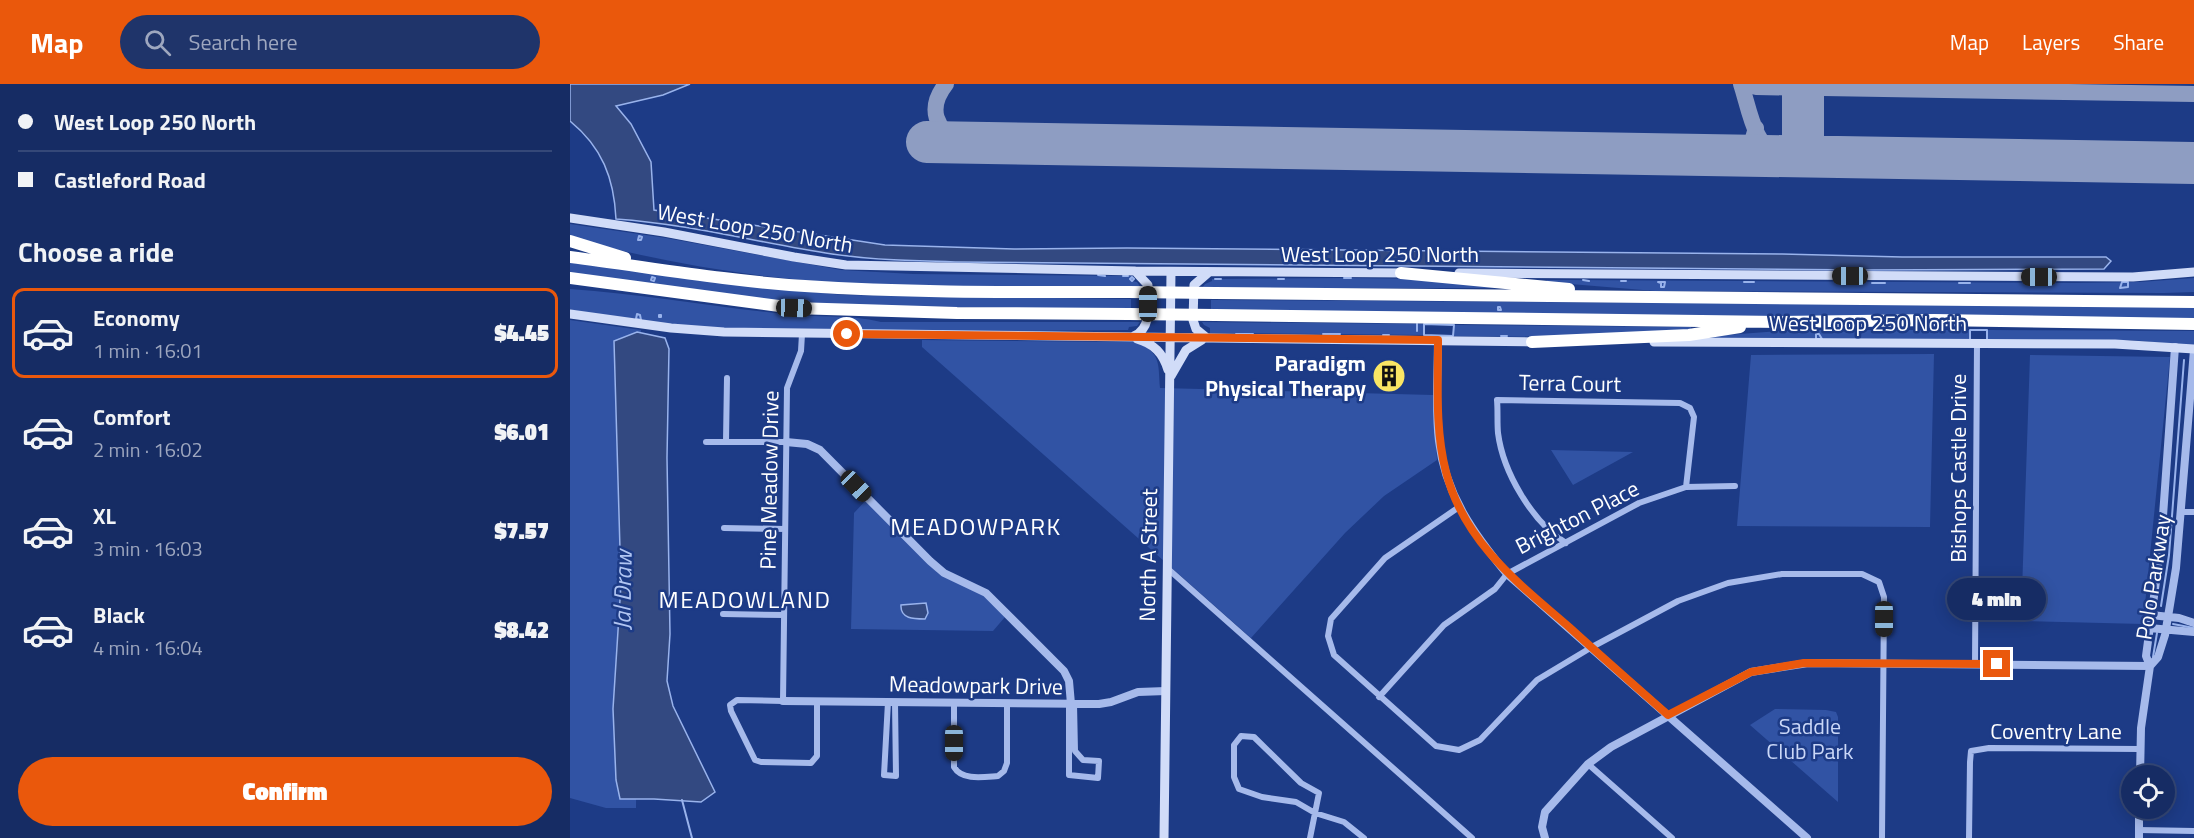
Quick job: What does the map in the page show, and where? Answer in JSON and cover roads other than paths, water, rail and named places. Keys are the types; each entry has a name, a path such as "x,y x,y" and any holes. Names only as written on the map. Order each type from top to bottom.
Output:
{"highway":[{"path":"570,241 685,273"},
{"path":"570,257 769,283 878,290 2194,302"},
{"path":"1401,273 1660,296"},
{"path":"570,278 794,308 957,313 2194,324"},
{"path":"570,284 620,285"},
{"path":"2163,302 2194,297"},
{"path":"1532,342 1689,335 1780,322"}],"main road":[{"name":"West Loop 250 North","path":"570,218 664,231 846,265 1171,272 2133,277 2194,272"},
{"path":"1132,337 1141,333 1148,323 1148,285 1135,271"},
{"name":"North A Street","path":"1164,838 1171,272"},
{"path":"1208,338 1196,329 1194,285 1209,272"},
{"name":"West Loop 250 North","path":"570,314 671,328 802,334 1532,342 2115,344 2194,350"},
{"path":"1132,337 1146,342 1162,355 1170,379"},
{"path":"1170,379 1186,350 1196,342 1208,338"}],"street":[{"name":"Pine Meadow Drive","path":"783,701 787,388 801,351 802,334"},
{"path":"1438,340 1439,441 1446,475 1459,507 1478,540 1507,574 1807,838"},
{"name":"Bishops Castle Drive","path":"1975,664 1977,343"},
{"name":"Polo Parkway","path":"2175,347 2161,544 2146,656 2150,666 2158,657 2166,630 2176,568 2194,350"},
{"path":"726,441 727,378"},
{"name":"Terra Court","path":"1566,543 1538,519 1512,480 1498,434 1497,400 1680,402 1690,408 1694,417 1686,488"},
{"path":"706,442 786,442 811,445 820,450 944,573 986,593 1064,672 1069,681 1071,704 1070,776 1098,778 1099,761 1083,760 1072,751"},
{"name":"Brighton Place","path":"1379,698 1444,625 1495,589 1507,574 1639,503 1686,488 1735,486"},
{"path":"1459,507 1385,558 1331,619 1328,636 1334,655 1379,698 1436,746 1459,750 1480,740 1537,680 1592,647 1678,601 1728,583 1782,574 1862,574 1879,582 1884,597 1882,838"},
{"path":"2181,512 2194,512"},
{"path":"724,528 785,529"},
{"path":"1167,568 1472,838"},
{"path":"723,614 784,615"},
{"path":"2151,615 2194,623"},
{"path":"2149,628 2194,632"},
{"path":"1545,838 1542,827 1545,812 1588,764 1611,747 1751,672 1808,663 2150,666 2140,765"},
{"name":"Meadowpark Drive","path":"783,701 1099,704 1138,692 1166,691"},
{"path":"783,701 737,700 730,705 751,756 761,762 811,763 815,761 817,756 817,702"},
{"path":"891,702 891,734 884,746 884,775 896,776 897,743 891,734"},
{"path":"954,703 954,767 964,777 998,776 1005,769 1007,763 1007,704"},
{"path":"1310,838 1315,813 1319,793 1301,783 1254,737 1241,736 1234,745 1234,777 1239,789 1262,797 1296,802 1315,813 1344,822 1364,838"},
{"name":"Coventry Lane","path":"1969,838 1971,751 1989,748 2140,749"},
{"path":"1588,764 1672,838"},
{"path":"2139,834 2194,831"}],"water":[{"path":"570,84 690,84 663,95 616,106 631,124 651,162 654,210 885,245 1014,249 1127,248 1902,257 2106,257 2111,261 2104,269 1864,270 956,262 847,256 670,225 616,219 612,190 604,164 590,142 570,121"},
{"path":"637,332 665,338 669,349 667,458 670,634 667,681 673,706 715,792 701,802 620,799 616,780 613,709 621,584 614,341"},
{"path":"926,603 928,613 925,619 905,616 901,610 901,605"}],"waterway":[{"path":"639,236 642,237 641,240 638,240 639,236"},
{"path":"1098,275 1105,276"},
{"path":"1123,276 1128,276"},
{"path":"652,277 655,278 654,281 651,280 652,277"},
{"path":"1132,277 1134,279 1132,281 1130,279 1132,277"},
{"path":"1344,278 1351,278"},
{"path":"1215,279 1221,279"},
{"path":"1278,279 1284,279"},
{"path":"1583,280 1589,281"},
{"path":"1621,281 1626,281"},
{"path":"1658,282 1665,282 1664,287 1661,287 1661,283 1658,282"},
{"path":"1744,282 1754,282"},
{"path":"2122,282 2128,282 2128,287 2120,288 2122,282"},
{"path":"1872,283 1885,283"},
{"path":"1959,283 1970,283"},
{"path":"1498,307 1500,307 1501,310 1498,310 1498,307"},
{"name":"Jal Draw","path":"637,314 640,315 641,320 636,319 637,314"},
{"path":"659,315 661,315 661,317 659,317 659,315"},
{"path":"1417,324 1417,331"},
{"path":"1424,324 1454,325 1453,336 1424,335 1424,324"},
{"path":"1970,330 1987,330 1987,340 1970,340 1970,330"},
{"path":"1236,334 1253,334"},
{"path":"1323,334 1340,334"},
{"path":"1816,334 1819,334 1822,339 1816,339 1816,334"},
{"path":"1383,335 1389,335"},
{"path":"1501,336 1507,336"},
{"path":"2161,606 2169,555 2184,360"},
{"path":"2173,624 2194,628"},
{"path":"2153,657 2157,633"},
{"name":"Jal Draw","path":"682,800 692,838"}],"place":[{"name":"Paradigm Physical Therapy","path":"1389,376"}],"district":[{"name":"MEADOWPARK","path":"976,526"},
{"name":"MEADOWLAND","path":"745,599"}],"park label":[{"name":"Saddle Club Park","path":"1810,738"}]}
